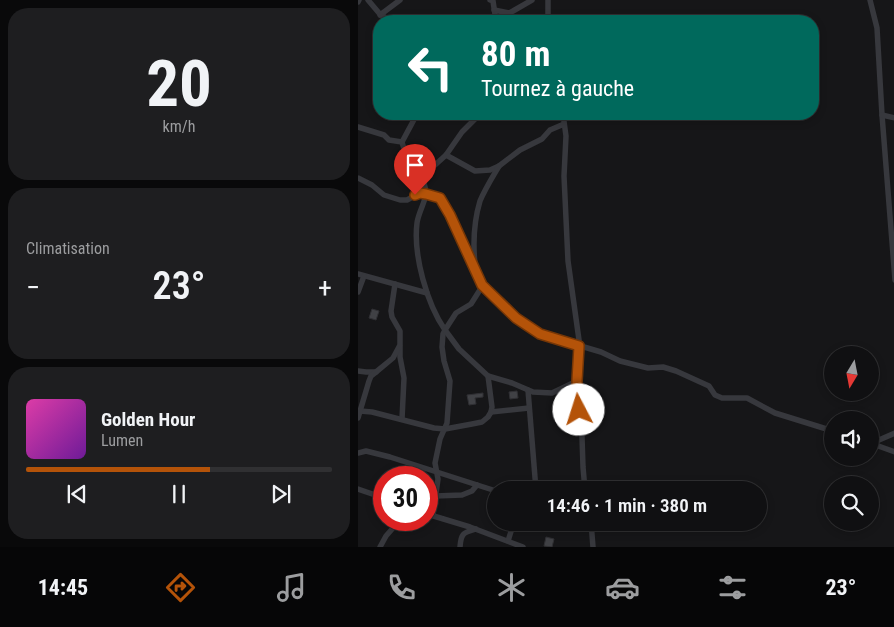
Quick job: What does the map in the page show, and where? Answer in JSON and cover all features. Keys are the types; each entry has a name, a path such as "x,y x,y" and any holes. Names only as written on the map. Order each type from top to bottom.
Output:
{"street":[{"path":"368,0 380,14 400,0"},
{"path":"492,0 495,15"},
{"path":"494,10 509,13 532,0"},
{"path":"548,0 548,15"},
{"path":"870,0 878,28 882,115 894,280"},
{"path":"882,115 894,118"},
{"path":"414,120 402,142 405,151 417,166 426,194 417,220 417,254 427,293 445,330 459,349 488,376 512,383 532,392 552,393 577,381"},
{"path":"417,166 431,167 435,165 446,155 462,132 474,120"},
{"path":"564,120 566,136 564,176 568,261 579,346 577,381 584,481"},
{"path":"446,155 474,171 490,170 499,166 520,150 542,139 550,130 564,124"},
{"path":"358,128 384,135 389,140 402,142"},
{"path":"476,270 474,254 475,236 480,202 499,166"},
{"path":"358,178 372,185 384,195 400,200 410,199 420,193 440,198 450,215 482,285 516,318 540,334 600,352 620,361 648,368 663,367 709,386 715,396 722,398 747,398 775,413 824,428"},
{"path":"358,292 361,275 427,293"},
{"path":"395,284 391,311 392,317 400,331 400,358 404,378 402,419"},
{"path":"435,466 441,434 447,424 450,381 444,361 443,334 456,313 471,304 482,285"},
{"path":"358,418 371,376 393,358 400,345"},
{"path":"358,371 376,372"},
{"path":"360,411 372,412 434,428 445,429 482,422 488,417 492,407 488,376"},
{"path":"528,390 535,481"},
{"path":"491,412 529,408"},
{"path":"879,440 894,434"},
{"path":"879,446 894,452"},
{"path":"358,453 366,451 418,466"},
{"path":"438,473 487,488"},
{"path":"438,496 462,495 472,491 477,485"},
{"path":"358,489 373,494"},
{"path":"438,517 523,547"},
{"path":"460,547 461,536 464,533 477,529"},
{"path":"380,547 390,531"},
{"path":"508,541 511,531"},
{"path":"591,531 593,547"}],"building":[{"path":"372,309 379,311 376,320 369,318"},
{"path":"517,391 518,398 510,399 509,392"},
{"path":"483,393 483,397 475,398 476,404 469,405 467,395"},
{"path":"546,537 554,539 552,547 544,546"}],"route":[{"path":"415,195 420,193 440,198 450,215 482,285 516,318 540,334 579,346 577,396 579,410"}]}
